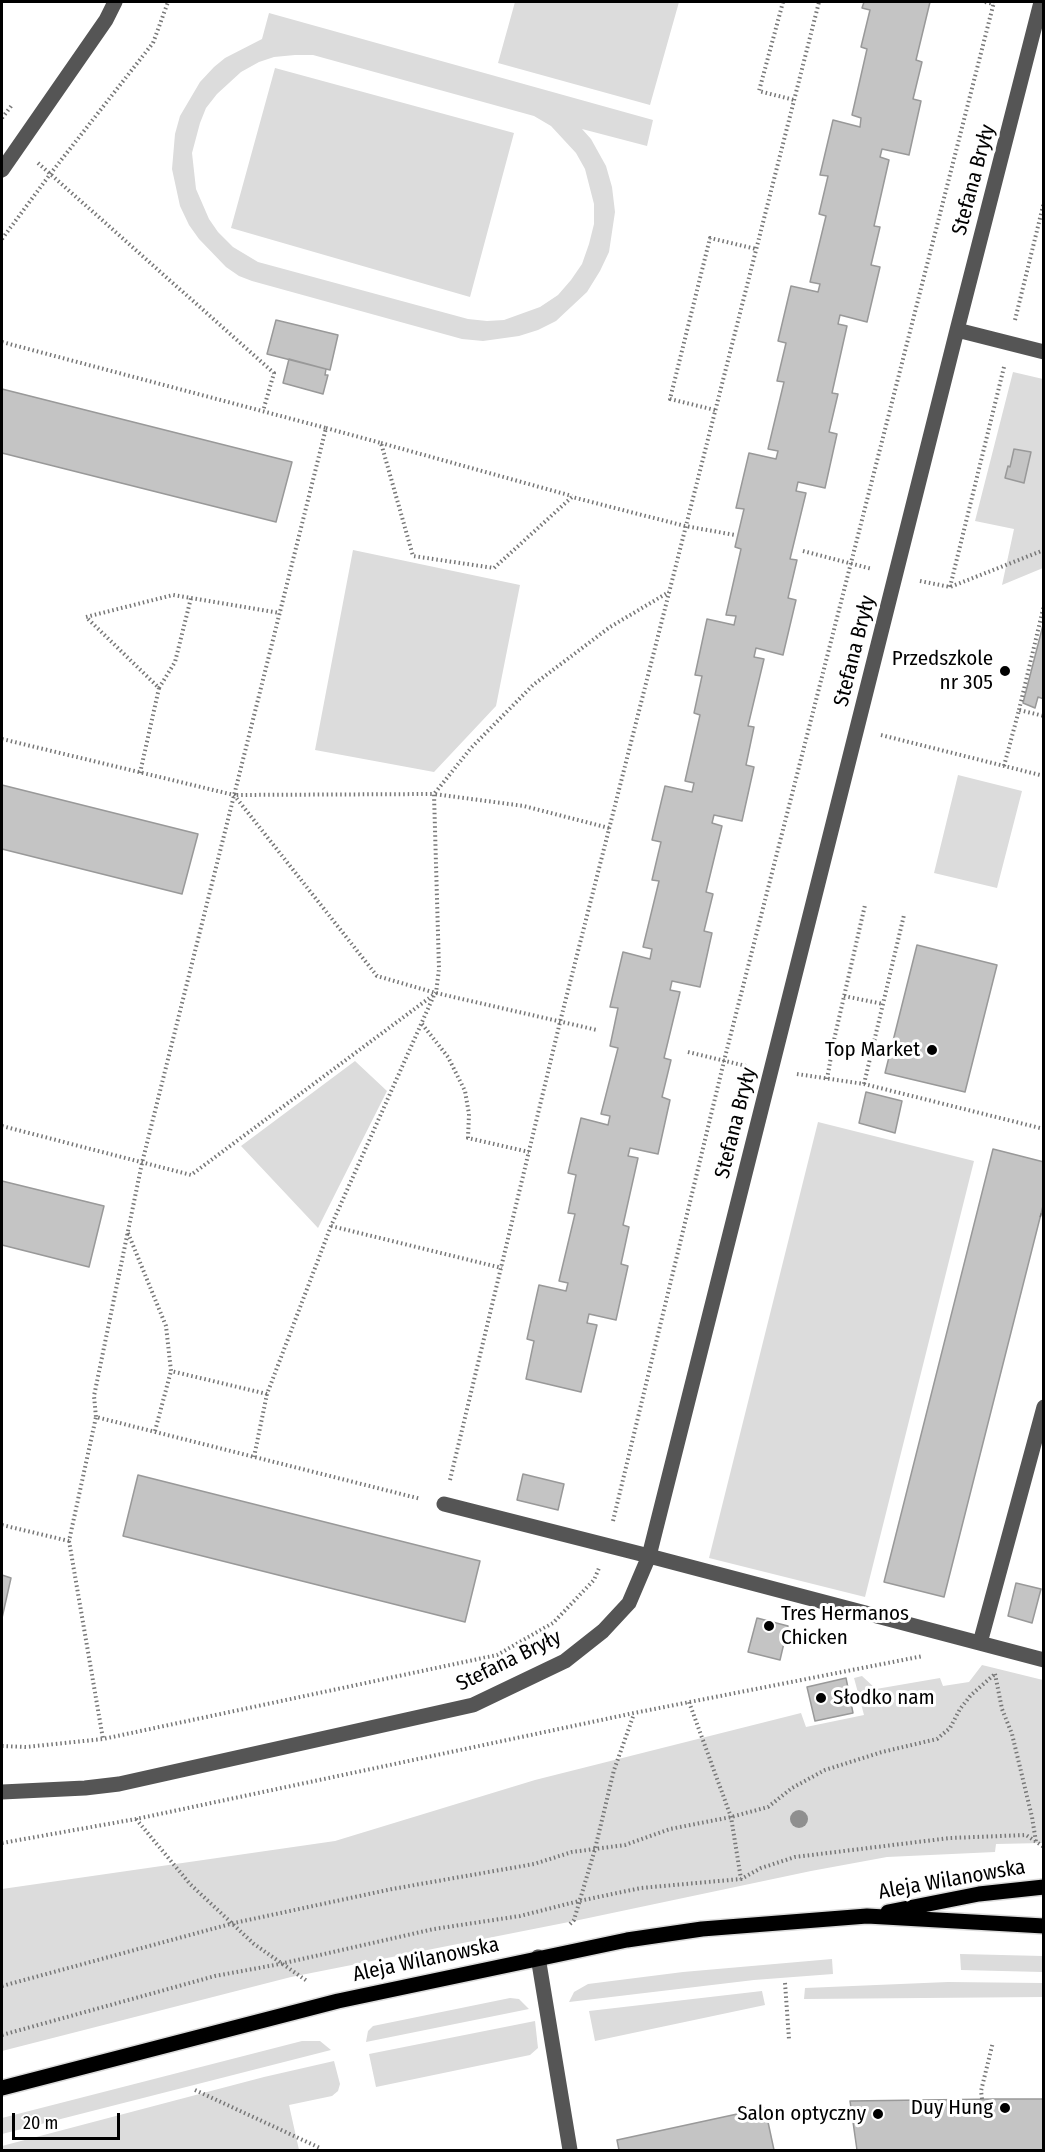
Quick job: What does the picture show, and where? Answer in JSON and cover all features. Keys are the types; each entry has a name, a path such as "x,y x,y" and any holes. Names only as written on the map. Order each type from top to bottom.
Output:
{"main road":[{"name":"Aleja Wilanowska","path":"2,2088 338,2001 538,1957 702,1929 867,1916 979,1894 1044,1887"},
{"name":"Aleja Wilanowska","path":"867,1916 1044,1926"}],"street":[{"path":"2,170 99,30 115,2"},
{"name":"Stefana Bryły","path":"2,1792 120,1784 473,1705 565,1661 603,1631 629,1603 649,1556 1041,2"},
{"path":"957,330 1044,352"},
{"path":"980,1642 1044,1407"},
{"path":"444,1504 1044,1660"},
{"path":"538,1957 570,2151"}],"path":[{"path":"2,239 153,43 168,2"},
{"path":"783,2 759,90 794,100"},
{"path":"96,1417 444,1504 560,1022 819,2"},
{"path":"2,1746 26,1747 103,1739 497,1655 553,1623 594,1580 607,1545 724,1061 994,3 985,2"},
{"path":"51,173 274,373 262,411"},
{"path":"1044,202 950,587 1044,550"},
{"path":"715,410 670,399 710,238 756,249"},
{"path":"2,342 326,428 572,497 685,526 735,535"},
{"path":"103,1739 69,1541 96,1417 94,1396 142,1163 326,428"},
{"path":"381,443 413,556 494,568 572,497"},
{"path":"254,1456 267,1394 331,1226 436,993 438,969 434,794 471,748 533,685 610,627 669,592"},
{"path":"159,688 86,617 173,595 280,613"},
{"path":"141,773 159,688 175,662 191,598"},
{"path":"1004,766 1044,605"},
{"path":"1018,710 1044,716"},
{"path":"857,729 1044,776"},
{"path":"2,739 234,795 434,794 524,806 609,828"},
{"path":"234,795 376,976 436,993 597,1030"},
{"path":"827,1079 865,905"},
{"path":"864,1084 904,915"},
{"path":"2,1126 191,1175 436,993"},
{"path":"844,996 883,1004"},
{"path":"422,1024 448,1057 465,1091 469,1114 468,1138 529,1152"},
{"path":"688,1052 771,1071 864,1084 1044,1129"},
{"path":"331,1226 502,1268"},
{"path":"128,1232 166,1326 171,1371 155,1431"},
{"path":"171,1371 267,1394"},
{"path":"2,1525 69,1541"},
{"path":"2,1843 136,1819 634,1713 933,1654"},
{"path":"2,1986 234,1923 392,1889 534,1864 572,1852 625,1845 670,1829 768,1807 792,1788 825,1770 937,1738 950,1728 960,1709 971,1695 995,1674 999,1665"},
{"path":"995,1674 1002,1709 1012,1734 1036,1843"},
{"path":"689,1702 731,1817 741,1879"},
{"path":"538,1957 574,1920 595,1849 614,1770 634,1713"},
{"path":"136,1819 190,1884 254,1944 280,1964 338,2001"},
{"path":"2,2035 215,1976 280,1964 434,1929 520,1916 641,1888 741,1879 761,1868 806,1855 950,1838 1026,1835 1044,1847"},
{"path":"785,1983 789,2039"},
{"path":"982,2099 981,2091 993,2042"},
{"path":"195,2090 320,2148"}],"shaded area":[{"path":"515,2 679,2 650,105 498,63"},
{"path":"269,13 653,120 647,146 582,129 591,139 606,166 612,187 615,212 609,252 587,292 556,321 538,330 519,336 483,341 462,339 252,281 226,267 199,239 180,206 172,169 175,134 180,116 200,82 225,58 262,39","holes":["313,55 534,116 551,126 576,153 585,169 594,204 594,224 582,264 558,295 540,307 504,320 468,319 258,262 233,247 209,219 196,189 192,153 206,108 217,94 241,72 259,62 274,57"]},
{"path":"275,68 514,133 470,297 231,228"},
{"path":"1013,372 1043,379 1043,568 1002,585 1014,529 975,521"},
{"path":"353,550 520,585 496,706 434,772 315,750"},
{"path":"958,775 1022,791 997,888 934,873"},
{"path":"355,1061 387,1091 318,1228 241,1146"},
{"path":"818,1122 974,1161 865,1597 709,1558"},
{"path":"982,1665 1043,1680 1043,1843 996,1844 995,1852 887,1857 811,1871 291,1977 2,2051 2,1889 335,1841 535,1780 801,1713 806,1727 864,1715 854,1678 862,1676 876,1689 940,1678 943,1686 969,1682"},
{"path":"960,1954 1043,1956 1043,1972 961,1970"},
{"path":"832,1959 833,1974 754,1980 569,2002 574,1992 588,1984 683,1972"},
{"path":"948,1982 1043,1983 1043,1997 804,1999 805,1988"},
{"path":"762,1991 765,2005 595,2041 589,2011"},
{"path":"510,1998 519,1999 529,2009 366,2042 368,2031 373,2026"},
{"path":"535,2021 538,2048 530,2055 376,2087 369,2054"},
{"path":"302,2041 320,2041 331,2050 2,2134 2,2118"},
{"path":"334,2061 340,2084 338,2091 332,2096 289,2105 299,2150 2,2150 2,2146 264,2077"}],"building":[{"path":"864,2 930,2 916,60 922,62 913,99 921,101 909,155 882,149 880,157 889,160 874,226 880,227 871,265 880,267 867,322 840,315 838,324 847,326 832,393 838,394 829,432 837,434 825,488 798,482 796,491 806,493 790,559 797,560 788,598 796,600 783,655 756,648 754,657 764,659 748,726 754,727 746,765 754,767 742,821 714,815 712,823 722,826 706,892 713,894 704,931 712,933 700,987 672,981 670,990 680,992 664,1058 671,1060 662,1097 670,1100 658,1154 630,1148 628,1156 638,1158 623,1225 629,1227 621,1264 628,1266 616,1320 589,1314 587,1323 597,1325 581,1392 526,1379 534,1341 527,1339 539,1285 566,1291 568,1283 559,1281 575,1214 568,1213 576,1175 568,1173 581,1118 608,1125 610,1116 601,1114 618,1048 610,1046 618,1008 610,1007 623,952 650,959 652,949 643,947 659,881 652,880 661,842 652,840 665,786 692,792 694,783 685,781 700,715 694,713 702,676 695,675 707,619 734,625 736,616 726,615 741,549 735,547 744,509 736,508 749,453 776,459 778,451 768,449 784,382 777,381 786,343 778,341 791,286 818,292 820,284 810,282 826,216 819,214 828,176 820,175 833,120 860,127 861,118 852,115 867,49 861,47 870,10 862,8"},
{"path":"276,320 338,335 330,370 267,354"},
{"path":"289,359 326,369 325,375 328,375 323,394 283,383"},
{"path":"2,389 292,462 276,522 2,453"},
{"path":"1014,449 1031,452 1024,483 1005,478"},
{"name":"Przedszkole nr 305","path":"1044,621 1044,699 1038,697 1035,708 1023,703"},
{"path":"2,785 198,834 182,894 2,849"},
{"path":"917,945 997,965 965,1092 885,1073"},
{"path":"866,1092 902,1101 895,1133 859,1123"},
{"path":"993,1149 1044,1162 1044,1202 944,1597 884,1582"},
{"path":"2,1181 104,1206 89,1267 2,1245"},
{"path":"523,1474 564,1484 558,1510 517,1500"},
{"path":"138,1475 480,1561 465,1622 123,1536"},
{"path":"2,1575 11,1578 2,1618"},
{"path":"1016,1583 1041,1589 1032,1623 1008,1616"},
{"path":"757,1618 788,1626 780,1660 748,1652"},
{"path":"846,1678 853,1713 815,1721 807,1687"},
{"path":"1044,2099 1044,2150 857,2150 850,2101"},
{"path":"765,2108 774,2150 619,2150 617,2140"}],"place":[{"name":"Przedszkole nr 305","path":"1005,671"},
{"name":"Top Market","path":"932,1050"},
{"name":"Tres Hermanos Chicken","path":"769,1626"},
{"name":"Słodko nam","path":"821,1698"},
{"name":"Duy Hung","path":"1005,2108"},
{"name":"Salon optyczny","path":"878,2114"}]}
